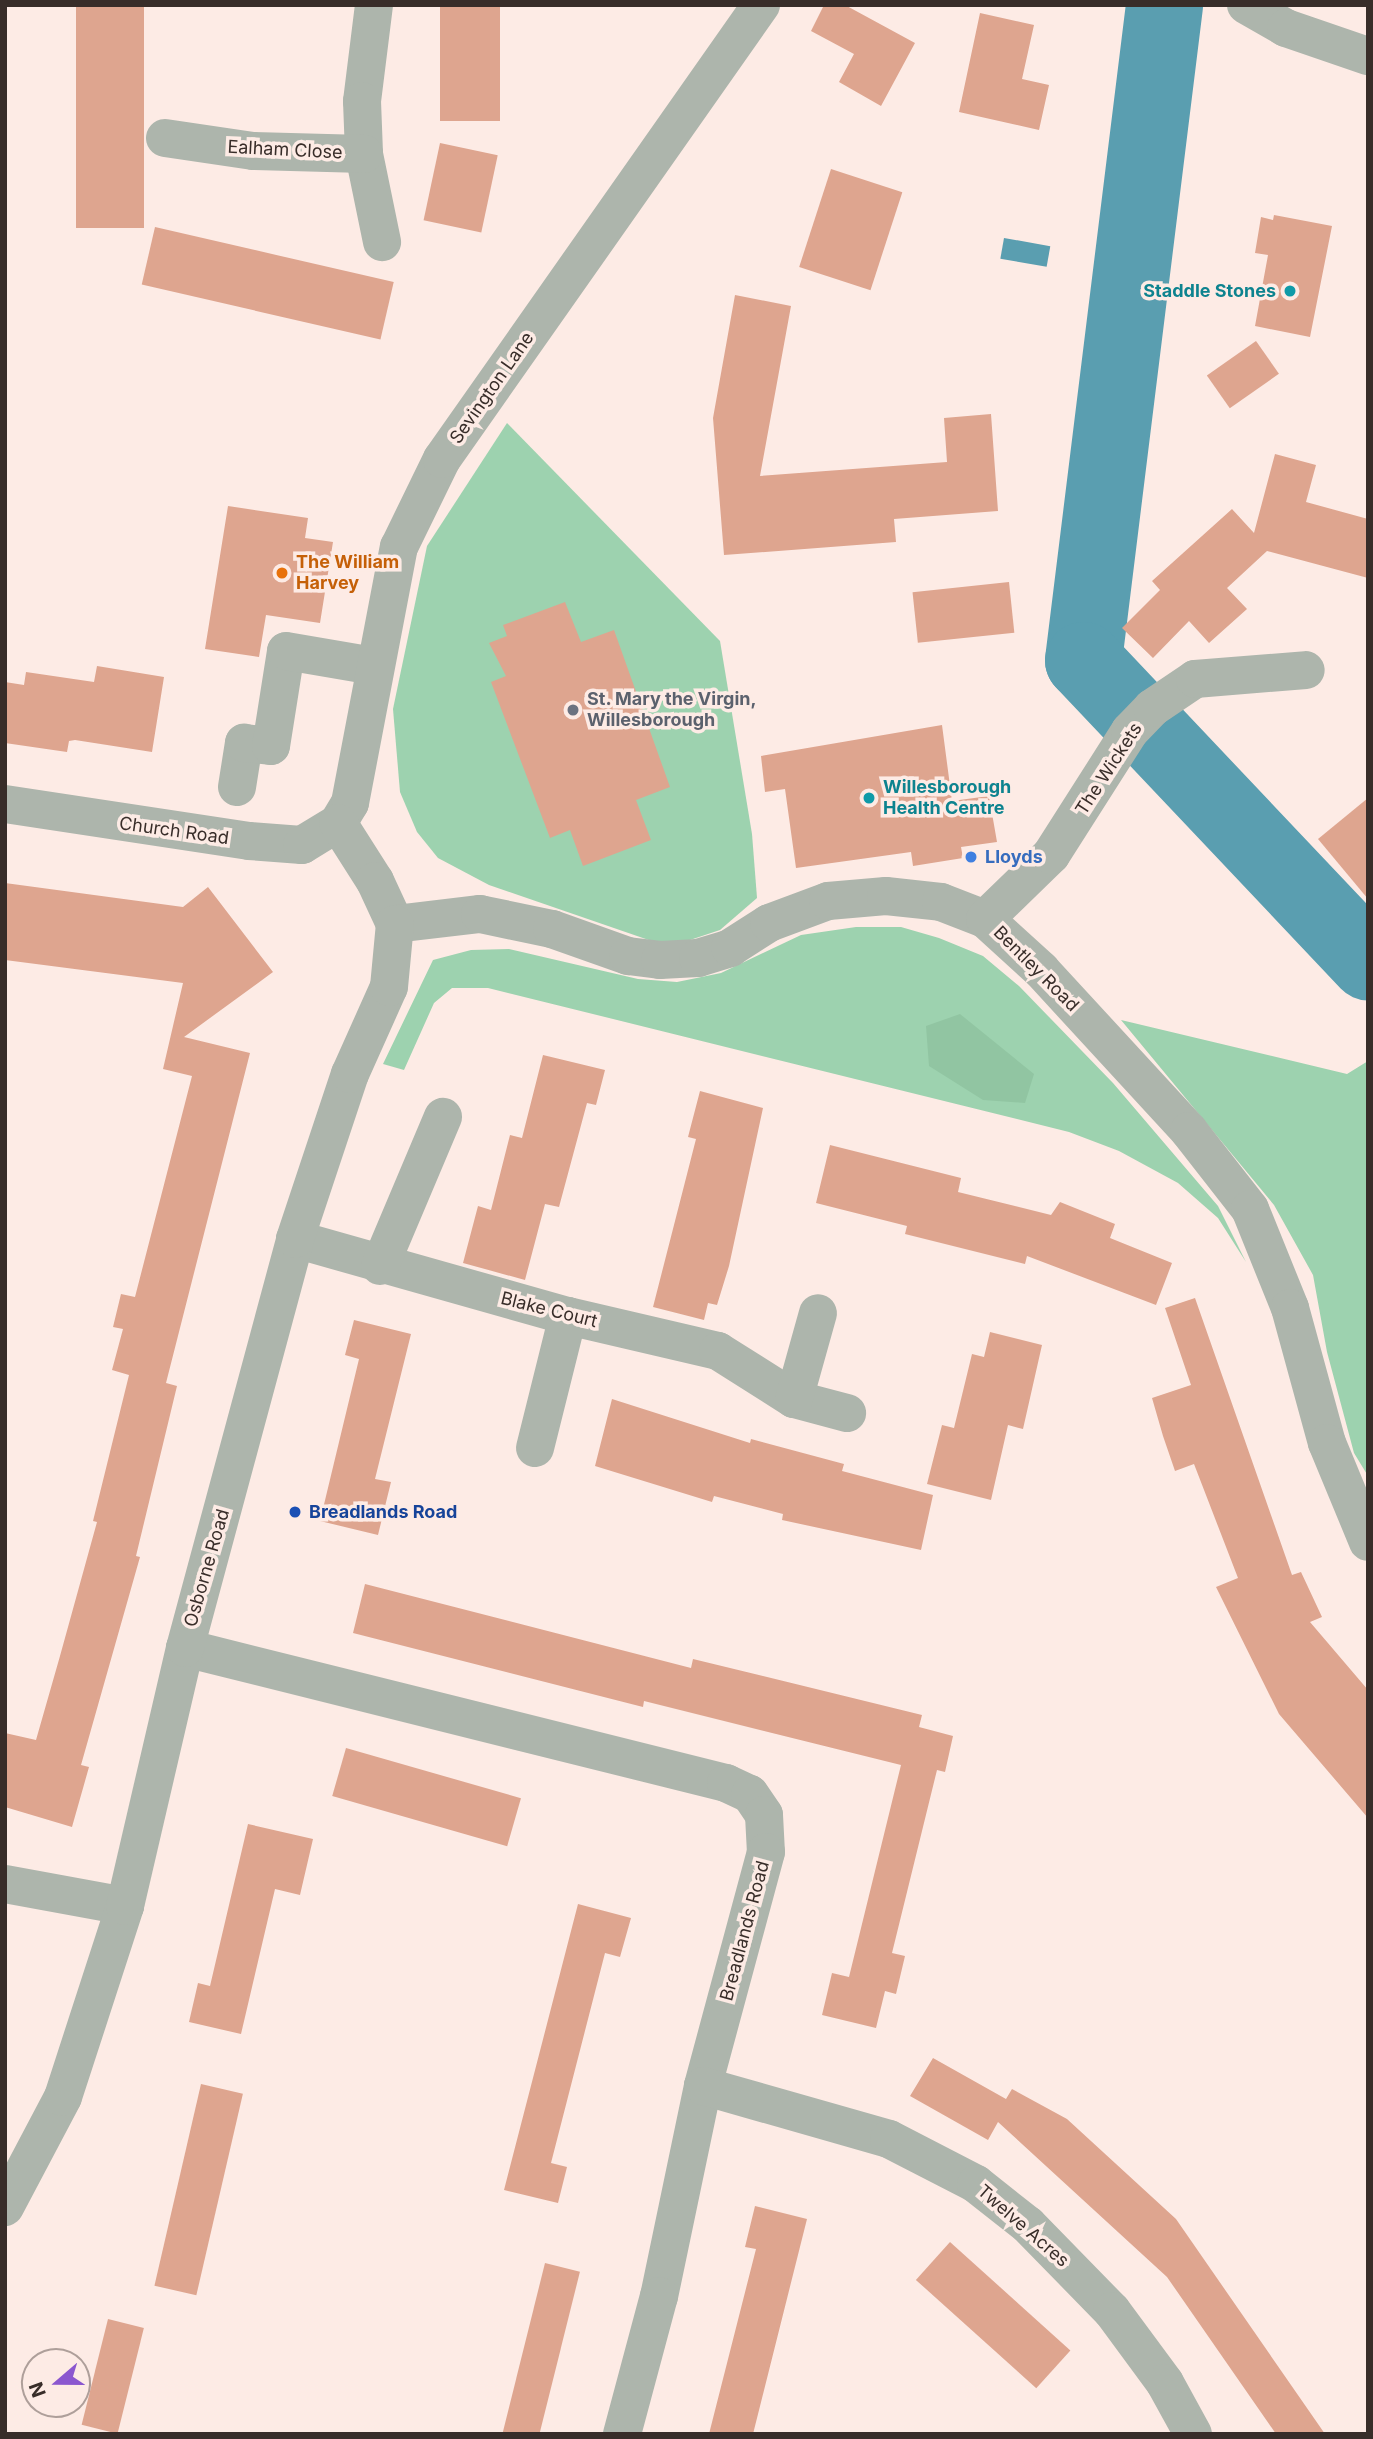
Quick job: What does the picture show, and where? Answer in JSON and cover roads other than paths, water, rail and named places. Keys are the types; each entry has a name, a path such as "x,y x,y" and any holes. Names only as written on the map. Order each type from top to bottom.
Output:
{"street":[{"name":"Ealham Close","path":"374,5 363,79 364,154 382,243"},
{"path":"1246,5 1286,28 1368,56"},
{"name":"Sevington Lane","path":"338,823 350,803 374,666 399,547 442,459 744,11"},
{"name":"Ealham Close","path":"165,138 253,151 364,154"},
{"path":"237,787 244,743 271,746 286,651 374,666"},
{"name":"The Wickets","path":"985,919 1051,855 1141,720 1195,679 1306,670"},
{"name":"Church Road","path":"5,804 249,841 302,845 338,823"},
{"path":"338,823 375,881 395,924"},
{"name":"Bentley Road","path":"395,924 480,914 552,929 628,956 660,960 698,958 730,948 769,923 828,901 886,897 942,902 985,919 1041,970 1161,1101 1250,1209 1290,1308 1326,1443 1368,1542"},
{"name":"Osborne Road","path":"5,2207 63,2097 125,1906 185,1648 295,1239 350,1074 389,987 395,924"},
{"path":"380,1266 443,1117"},
{"name":"Blake Court","path":"295,1239 380,1266 568,1316 718,1351 794,1399 847,1412"},
{"path":"794,1399 818,1313"},
{"path":"535,1448 568,1316"},
{"name":"Breadlands Road","path":"185,1648 726,1783 750,1794 764,1815 766,1852 703,2086 659,2296 622,2434"},
{"path":"5,1884 125,1906"},
{"name":"Twelve Acres","path":"703,2086 889,2139 976,2184 1028,2225 1112,2311 1165,2383 1193,2434"}],"water":[{"path":"1004,238 1050,246 1047,267 1000,259"}],"waterway":[{"path":"1164,5 1083,660 1368,961"}],"place":[{"name":"Staddle Stones","path":"1290,291"},
{"name":"The William Harvey","path":"282,573"},
{"name":"St. Mary the Virgin, Willesborough","path":"573,710"},
{"name":"Willesborough Health Centre","path":"869,798"},
{"name":"Lloyds","path":"971,857"},
{"name":"Breadlands Road","path":"295,1512"}]}
